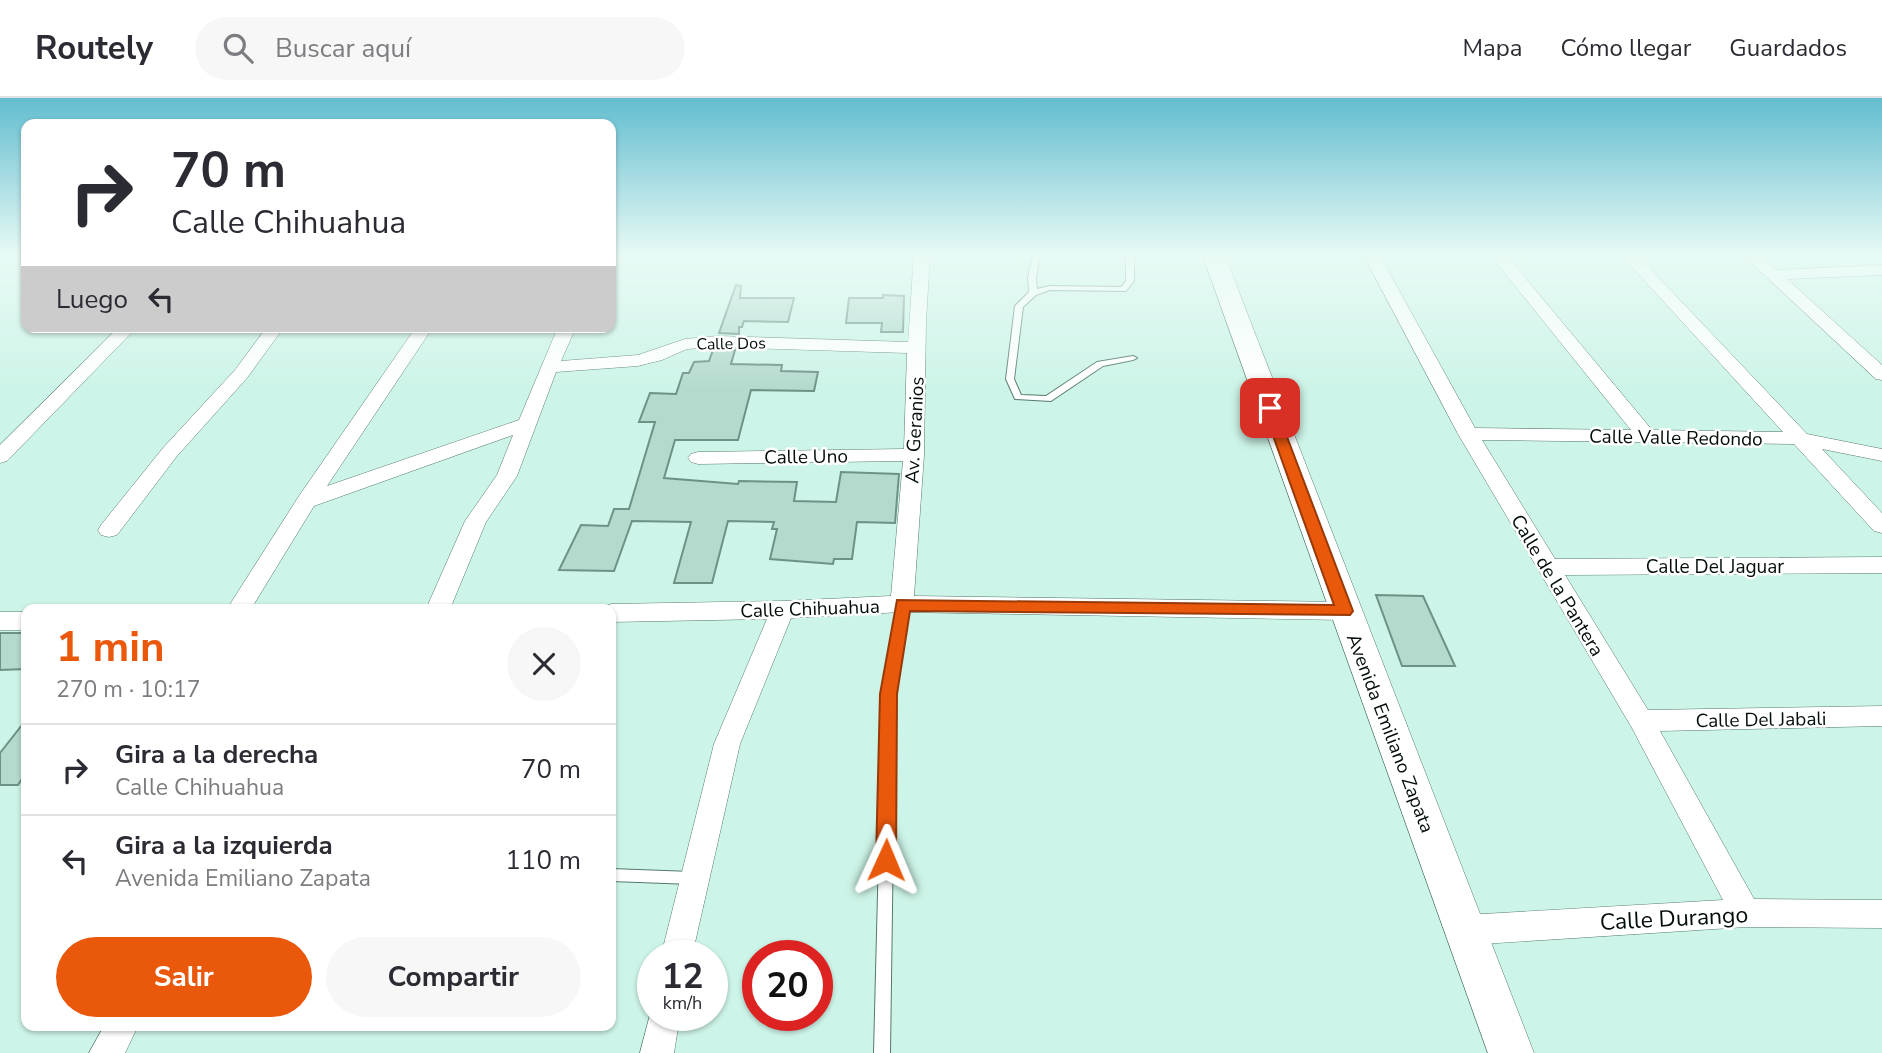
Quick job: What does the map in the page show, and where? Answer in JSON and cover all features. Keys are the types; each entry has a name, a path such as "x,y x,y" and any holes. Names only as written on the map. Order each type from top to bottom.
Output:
{"main road":[{"name":"Avenida Emiliano Zapata","path":"1230,301 1511,1053"}],"street":[{"name":"Av. Geranios","path":"902,604 914,454 920,301"},
{"name":"Calle de la Pantera","path":"1396,301 1468,434 1641,721 1746,913"},
{"path":"1535,301 1647,437"},
{"path":"1671,301 1882,526"},
{"path":"1799,301 1882,375"},
{"path":"0,457 123,333"},
{"path":"109,530 170,452 241,374 272,333"},
{"path":"242,604 306,501 421,333"},
{"path":"440,604 476,521 507,476 564,333"},
{"name":"Calle Dos","path":"549,367 654,358 675,345 691,343 777,342 917,348"},
{"path":"306,501 526,424"},
{"name":"Calle Valle Redondo","path":"1468,434 1797,438 1882,455"},
{"name":"Calle Uno","path":"698,458 914,454"},
{"name":"Calle Del Jaguar","path":"1547,567 1882,565"},
{"name":"Calle Chihuahua","path":"616,612 783,610 902,604 1345,611"},
{"path":"680,940 727,744 783,610"},
{"path":"0,621 21,621"},
{"name":"Calle Del Jabali","path":"1641,721 1882,716"},
{"name":"Calle Durango","path":"1466,930 1746,913 1882,914"},
{"path":"106,1053 119,1031"},
{"path":"657,1053 661,1031"}],"lane":[{"path":"1025,301 1019,306 1010,379 1018,397 1048,400 1100,364 1133,358"},
{"path":"882,1053 888,694 902,604"},
{"path":"616,876 695,878"}],"building":[{"path":"730,301 793,301 788,322 744,321 742,327 739,327 739,334 719,333"},
{"path":"849,301 904,301 903,332 881,332 882,323 846,323"},
{"path":"713,350 735,350 731,364 782,365 781,371 818,372 814,391 751,390 738,440 675,440 664,478 738,484 739,481 797,482 794,501 836,502 841,472 899,474 895,523 857,522 852,559 834,559 833,564 770,559 777,529 772,529 774,522 728,521 712,583 674,583 691,522 632,521 614,571 559,570 581,525 608,526 614,509 629,509 655,422 639,422 650,393 676,394 683,373 689,373 694,362 709,361"},
{"path":"1376,595 1423,596 1455,666 1402,666"},
{"path":"0,633 21,633 21,669 0,670"},
{"path":"21,726 21,780 18,785 0,785 0,753"}],"route":[{"path":"886,860 888,694 902,604 1345,611 1270,408"}]}
